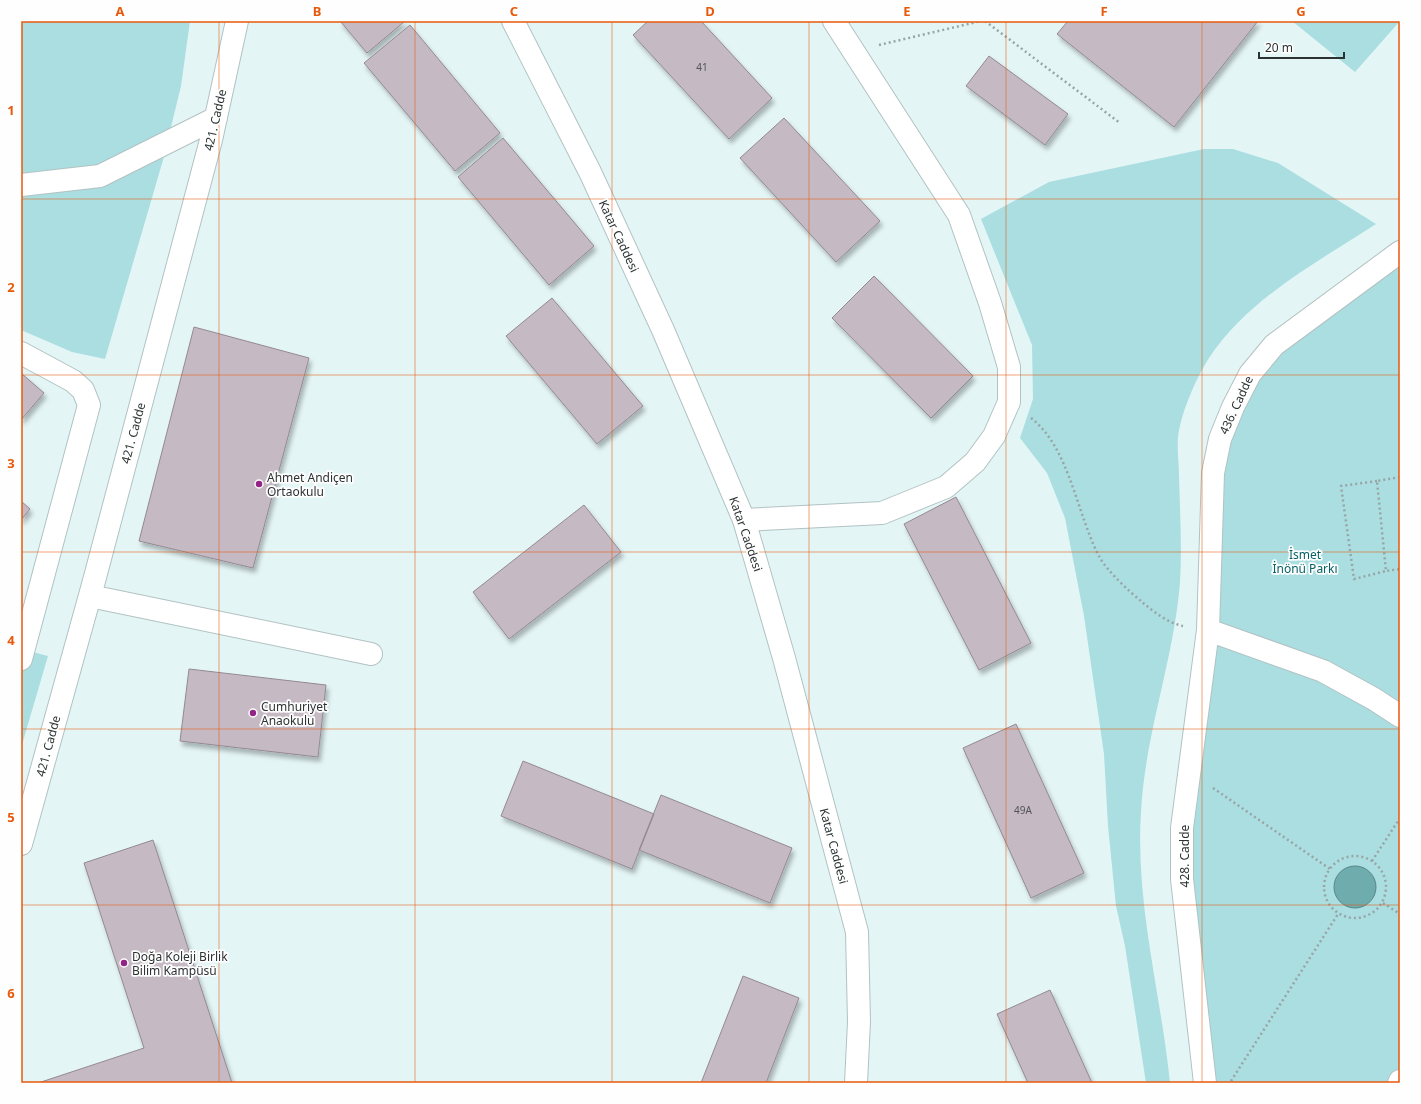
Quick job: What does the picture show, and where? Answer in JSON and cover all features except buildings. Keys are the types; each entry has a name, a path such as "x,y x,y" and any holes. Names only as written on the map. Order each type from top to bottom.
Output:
{"street":[{"name":"421. Cadde","path":"21,844 90,596 216,118 237,21"},
{"name":"Katar Caddesi","path":"513,21 596,187 663,330 744,520 786,665 857,932 859,1022 856,1083"},
{"path":"744,520 882,513 946,487 975,462 994,436 1009,402 1009,367 990,303 959,215 834,21"},
{"path":"21,185 100,176 216,118"},
{"name":"436. Cadde","path":"1208,630 1213,472 1220,439 1233,407 1250,374 1274,345 1400,252"},
{"path":"21,353 73,381 83,390 89,405 22,648"},
{"path":"90,596 371,654"},
{"path":"1208,630 1323,671 1374,699 1400,716"},
{"name":"428. Cadde","path":"1205,1083 1182,879 1182,828 1208,630"}],"path":[{"path":"853,51 981,21"},
{"path":"985,21 1120,123"},
{"path":"1009,402 1037,423 1052,444 1066,471 1082,516 1101,559 1129,591 1174,624 1208,630"},
{"path":"1400,477 1341,486 1354,579 1386,571 1400,570"},
{"path":"1377,481 1386,571"},
{"path":"1190,772 1330,869"},
{"path":"1372,861 1400,818"},
{"path":"1356,856 1372,861 1382,872 1386,882 1386,893 1383,903 1376,911 1359,919 1348,918 1338,914 1326,900 1324,890 1324,881 1330,869 1335,863 1344,858 1356,856"},
{"path":"1383,903 1400,914"},
{"path":"1230,1083 1338,914"}],"green space":[{"path":"21,21 190,21 181,86 163,160 105,359 72,352 21,330"},
{"path":"1292,21 1400,21 1355,72"},
{"path":"1204,149 1233,149 1278,163 1376,224 1285,283 1244,317 1225,337 1209,358 1194,386 1185,408 1179,429 1178,443 1181,529 1180,582 1172,640 1148,754 1141,812 1140,846 1145,914 1170,1083 1146,1083 1125,946 1116,906 1108,826 1104,754 1084,616 1065,518 1047,473 1020,438 1033,399 1032,345 981,219 1049,182"},
{"name":"İsmet İnönü Parkı","path":"1400,252 1400,1081 1399,1083 1205,1083 1182,879 1213,473 1250,374"},
{"path":"21,649 48,656 21,748"}],"shaded area":[{"path":"1351,866 1359,866 1367,869 1373,875 1376,887 1373,899 1367,905 1359,908 1351,908 1343,905 1337,899 1334,891 1334,883 1337,875 1343,869"}],"place":[{"name":"Ahmet Andiçen Ortaokulu","path":"259,484"},
{"name":"Cumhuriyet Anaokulu","path":"253,713"},
{"name":"Doğa Koleji Birlik Bilim Kampüsü","path":"124,963"}]}
